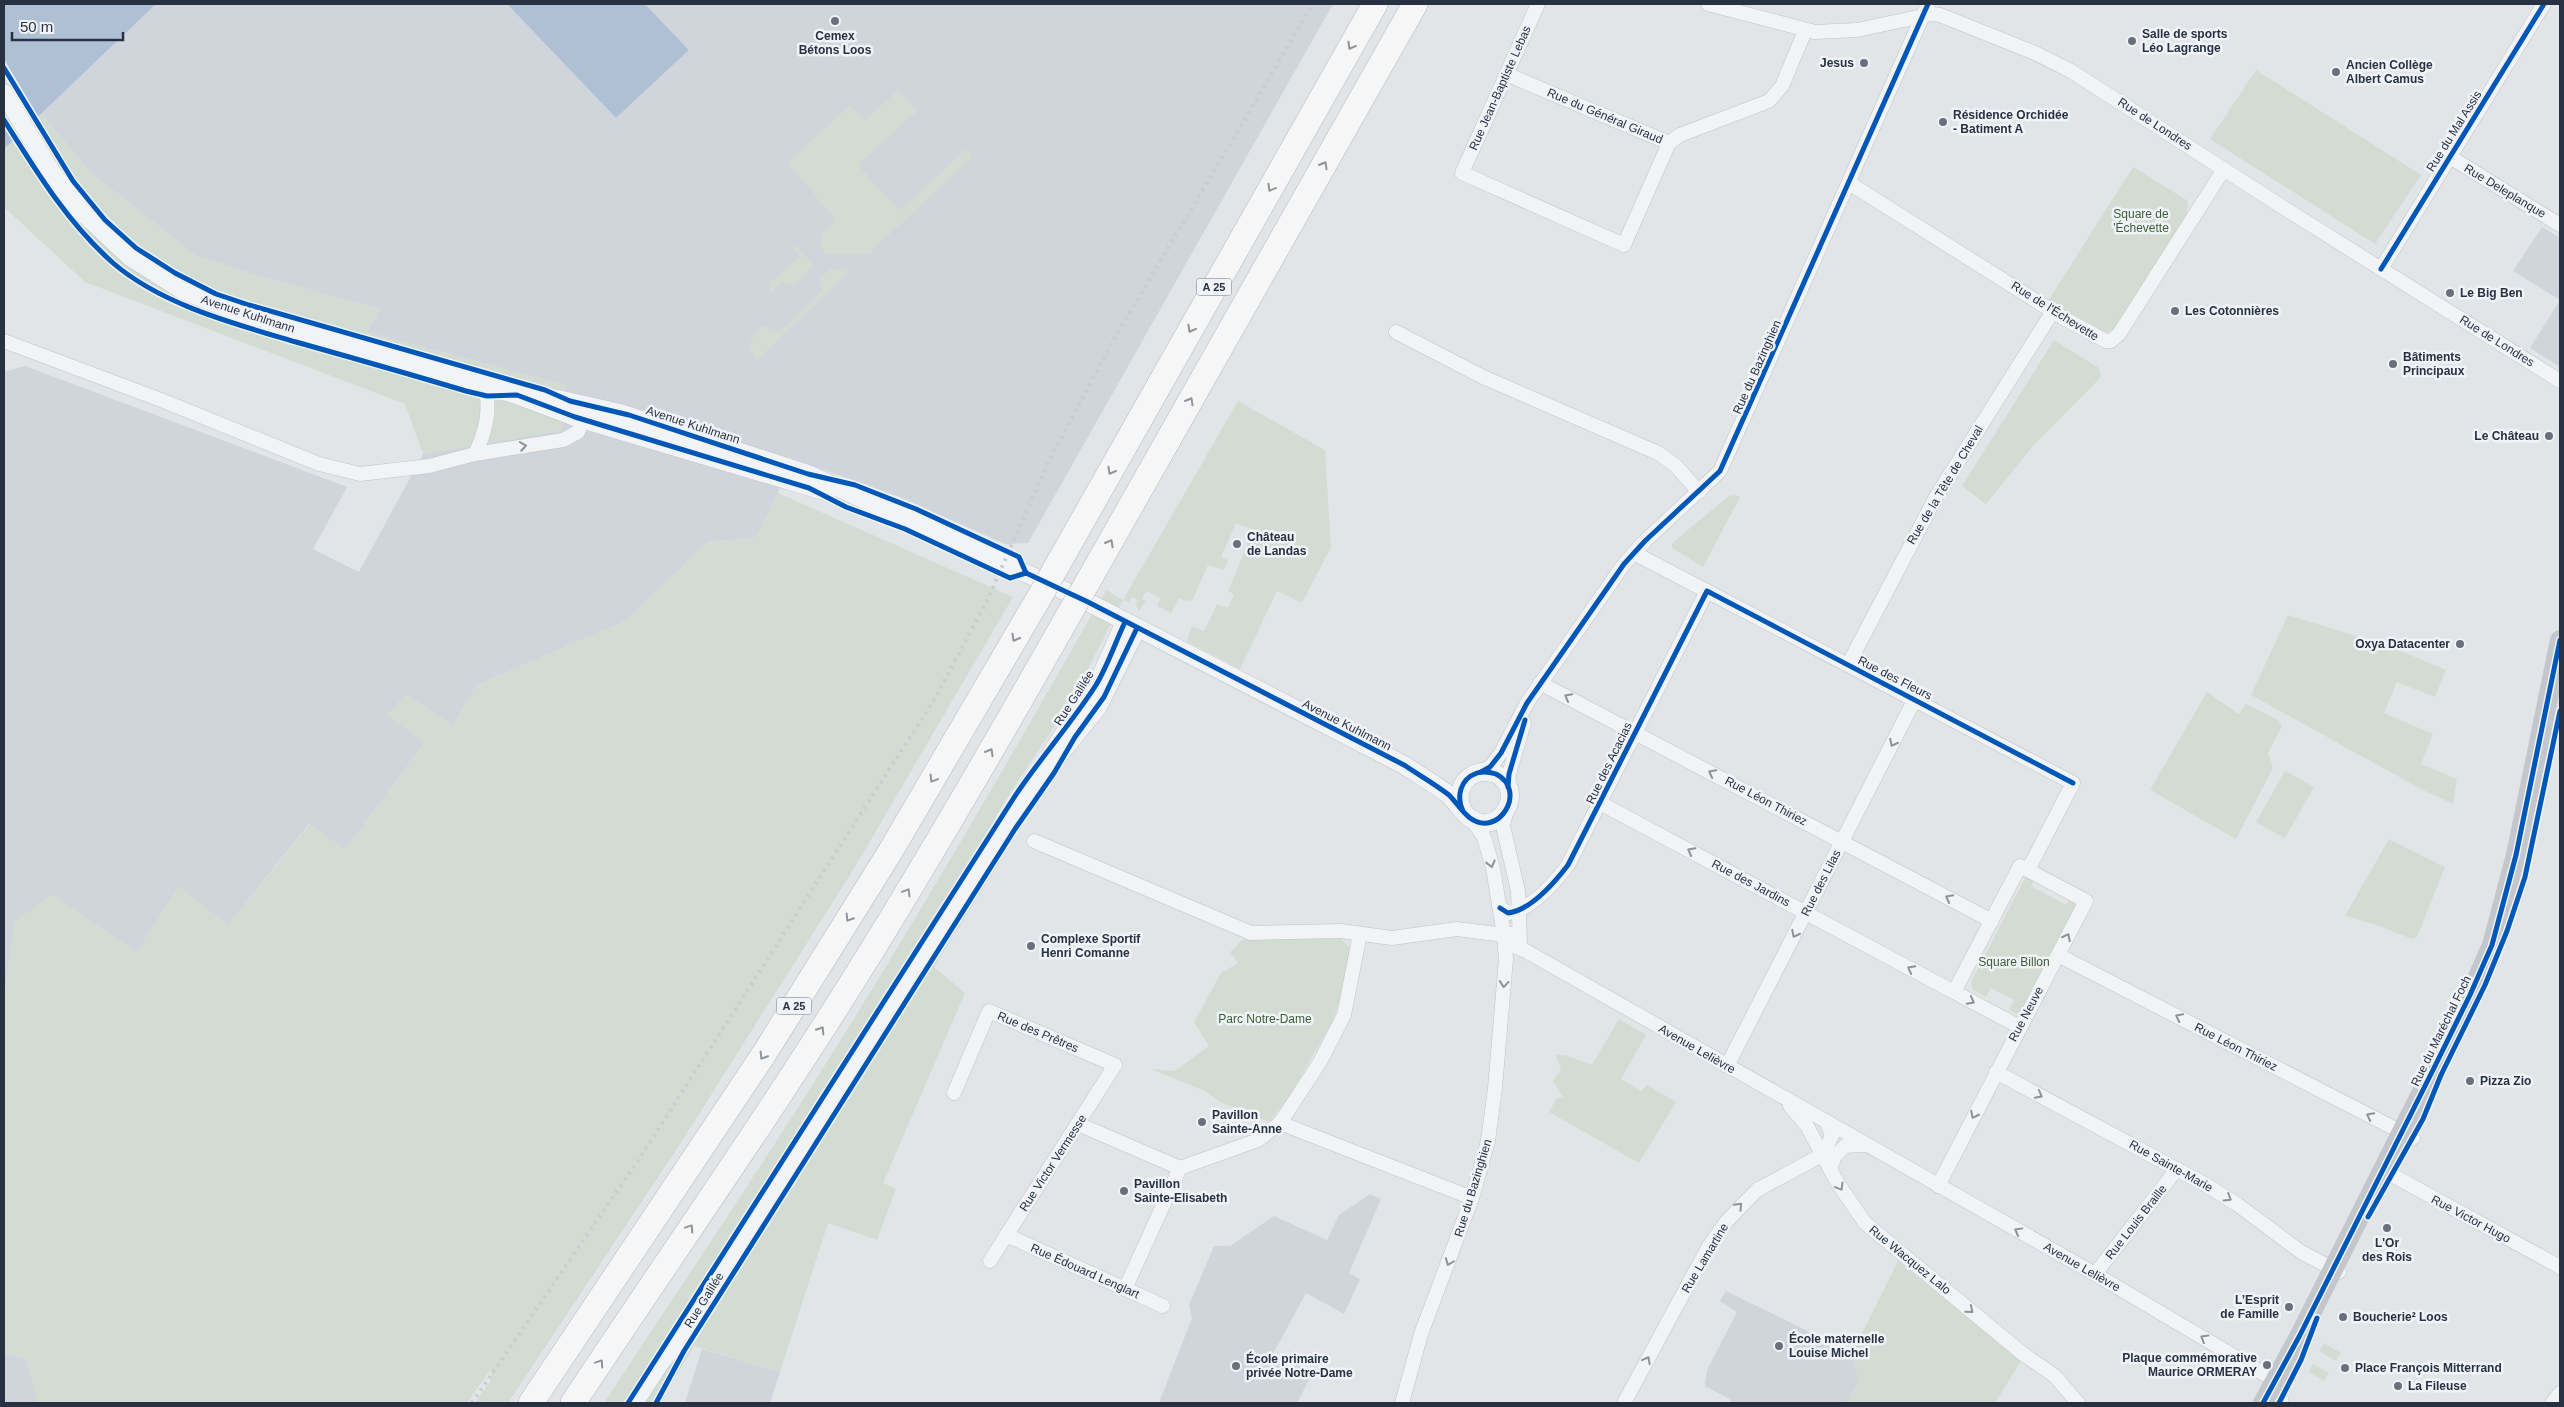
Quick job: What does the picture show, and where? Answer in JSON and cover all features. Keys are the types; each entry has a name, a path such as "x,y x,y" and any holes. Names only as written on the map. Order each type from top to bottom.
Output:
{"highway":[{"name":"A 25","path":"531,1403 764,1054 890,852 1040,596 1375,4"},
{"name":"A 25","path":"573,1403 757,1129 861,967 969,789 1071,612 1091,596 1415,4"},
{"path":"1364,95 1422,4"}],"main road":[{"name":"Rue du Maréchal Foch","path":"2407,1135 2470,996 2497,928 2518,845 2560,640"},
{"name":"Rue du Maréchal Foch","path":"2275,1397 2336,1270 2371,1211 2407,1135 2486,985 2513,916 2526,869 2560,712"}],"street":[{"name":"Rue Jean-Baptiste Lebas","path":"1538,4 1462,172 1624,245 1669,143"},
{"name":"Rue de Londres","path":"1708,4 1805,31 1824,33 1857,30 1925,10 1932,14 1947,16 2061,65 2560,381"},
{"name":"Rue du Mal Assis","path":"2381,269 2544,4"},
{"name":"Rue du Bazinghien","path":"1475,775 1490,767 1501,753 1523,709 1613,578 1634,553 1720,471 1925,10"},
{"name":"Rue du Général Giraud","path":"1506,74 1669,143 1680,135 1769,101 1782,86 1805,31"},
{"name":"Avenue Kuhlmann","path":"4,93 64,191 94,226 130,258 165,281 196,297 254,318 517,395 586,412 809,488 862,501 926,526 1091,596 1131,625 1404,765 1444,791 1468,815"},
{"name":"Rue Deleplanque","path":"2450,157 2560,225"},
{"name":"Rue de l'Échevette","path":"1849,183 2101,340 2111,341 2116,338 2224,169"},
{"name":"Rue de la Tête de Cheval","path":"1848,665 1936,497 2053,311"},
{"path":"1396,332 1483,377 1665,456 1699,492"},
{"path":"4,341 161,400 319,464 360,474 383,473 441,464 475,454 563,440 578,432 586,412"},
{"path":"475,454 487,418 488,405 485,385"},
{"name":"Rue des Fleurs","path":"1634,553 1915,699 2073,784 2028,870"},
{"name":"Rue des Acacias","path":"1519,910 1541,893 1563,872 1707,591"},
{"name":"Rue Galilée","path":"648,1403 681,1337 981,864 1035,783 1060,738 1100,678 1131,625"},
{"name":"Rue du Bazinghien","path":"1508,787 1509,774 1522,728 1540,683"},
{"name":"Rue Léon Thiriez","path":"1540,683 1992,920"},
{"name":"Rue des Lilas","path":"1727,1066 1915,699"},
{"name":"Avenue Kuhlmann","path":"1404,765 1452,781 1475,775"},
{"path":"1506,812 1500,818 1489,823 1468,815 1460,795 1464,783 1475,775 1497,775 1508,787 1510,800 1503,826 1514,870 1519,910 1519,933 1522,945 1526,951"},
{"name":"Rue des Jardins","path":"1600,803 1954,992"},
{"name":"Rue du Bazinghien","path":"1402,1403 1421,1334 1472,1198 1488,1141 1493,1106 1506,959 1504,935 1484,837 1468,815"},
{"path":"1034,841 1251,933 1341,931 1392,938 1457,929 1504,935 1519,933"},
{"path":"2020,1027 1954,992 2020,866 2028,870"},
{"name":"Rue Neuve","path":"1938,1186 2086,901 2028,870"},
{"path":"1500,908 1508,913 1519,910"},
{"path":"1078,1124 1180,1168 1258,1140 1280,1123 1320,1062 1342,1020 1360,934"},
{"path":"1504,935 1511,945 1526,951"},
{"name":"Avenue Lelièvre","path":"1526,951 2095,1274 2275,1397"},
{"name":"Rue Léon Thiriez","path":"2058,954 2407,1135"},
{"name":"Rue des Prêtres","path":"954,1093 988,1011 1115,1065"},
{"name":"Rue Victor Vermesse","path":"990,1261 1115,1065"},
{"name":"Rue Sainte-Marie","path":"1996,1072 2177,1169 2238,1205 2301,1252 2336,1270"},
{"name":"Rue Wacquez Lalo","path":"1772,1092 1786,1102 1801,1118 1857,1214 1873,1232 2023,1354 2055,1376 2078,1403"},
{"path":"1280,1123 1472,1198"},
{"path":"1822,1155 1832,1136 1827,1123"},
{"path":"1830,1169 1835,1156 1845,1146 1854,1144 1870,1146"},
{"name":"Rue Lamartine","path":"1624,1403 1709,1246 1731,1215 1757,1190 1822,1155"},
{"path":"1125,1289 1180,1168"},
{"name":"Rue Louis Braille","path":"2095,1274 2177,1169"},
{"name":"Rue Victor Hugo","path":"2388,1173 2560,1267"},
{"name":"Rue Édouard Lenglart","path":"1006,1235 1163,1306"},
{"name":"Rue Galilée","path":"634,1403 658,1366 681,1337"},
{"path":"2552,1403 2560,1393"}],"shaded area":[{"path":"156,4 507,4 616,118 689,50 645,4 1333,4 1028,543 1005,544 900,497 788,457 778,493 756,538 708,542 625,621 477,685 452,725 405,694 424,743 345,850 309,824 228,925 178,887 137,952 15,921 4,996 4,372 25,366 347,487 313,549 359,572 423,454 562,430 565,385 367,332 380,309 255,275 195,255 90,172 41,113"},
{"path":"2542,227 2560,238 2560,300 2513,271"},
{"path":"2560,300 2560,367 2530,348"},
{"path":"1370,1194 1381,1199 1349,1273 1360,1279 1344,1314 1306,1293 1273,1354 1313,1372 1297,1403 1159,1403 1192,1318 1189,1305 1214,1246 1230,1246 1274,1216 1327,1240 1339,1215"},
{"name":"École maternelle Louise Michel","path":"1726,1291 1852,1353 1859,1380 1847,1403 1731,1403 1731,1400 1705,1386 1707,1370 1737,1312 1720,1301"},
{"path":"702,1349 780,1372 770,1403 685,1403"},
{"path":"4,1353 26,1358 38,1403 4,1403"}],"green space":[{"path":"2256,70 2421,175 2375,244 2210,139"},
{"path":"898,90 918,111 858,165 900,210 966,149 973,156 869,254 827,254 821,249 822,234 835,219 787,163 850,105 865,120"},
{"path":"41,113 90,172 195,255 255,275 380,309 367,332 565,385 562,430 423,454 405,404 85,282 4,207 4,149"},
{"name":"Square de 'Échevette","path":"2133,167 2188,201 2187,216 2114,329 2105,333 2096,331 2048,301"},
{"path":"794,244 812,263 812,268 793,286 781,282 770,293 769,283 800,256 792,246"},
{"path":"831,269 846,269 848,274 757,360 750,352 750,342 762,325 779,332 822,291 819,278"},
{"path":"2054,340 2099,368 2101,377 2034,445 1986,504 1962,486"},
{"path":"1238,401 1325,450 1331,547 1302,603 1277,591 1240,669 1187,641 1192,626 1204,631 1217,604 1228,608 1234,594 1228,591 1244,553 1251,554 1253,549 1247,545 1253,530 1236,523 1221,557 1228,560 1224,570 1208,565 1193,599 1186,601 1179,598 1171,613 1157,606 1161,598 1146,591 1142,598 1146,601 1139,611 1136,605 1138,601 1132,597 1129,602 1123,600"},
{"path":"778,493 1013,597 855,867 680,1144 508,1403 475,1403 491,1381 491,1369 467,1403 38,1403 26,1358 4,1353 4,996 15,921 53,894 137,952 178,886 228,925 310,824 345,850 424,743 387,715 405,694 452,725 477,685 625,621 708,542 756,538"},
{"path":"1729,496 1740,497 1703,567 1672,548 1672,544 1677,539"},
{"path":"1106,590 1123,600 1074,696 1003,804 987,834 1006,852 934,967 965,993 883,1183 896,1189 877,1240 828,1223 780,1372 694,1346 660,1403 604,1403 775,1143 879,979 994,785"},
{"path":"2288,615 2391,647 2446,670 2435,697 2397,682 2384,713 2433,734 2421,764 2457,779 2453,804 2421,789 2251,695"},
{"path":"2207,692 2239,714 2246,704 2278,720 2282,726 2268,753 2273,768 2236,839 2150,790"},
{"path":"2285,771 2314,787 2285,838 2256,822"},
{"path":"2389,839 2445,867 2417,937 2412,939 2374,924 2345,916"},
{"name":"Square Billon","path":"2026,876 2036,877 2031,886 2066,905 2071,896 2074,897 2075,906 2022,1011 2017,1014 2009,1010 2014,1000 1991,988 1986,997 1972,989 1971,982"},
{"name":"Parc Notre-Dame","path":"1340,938 1352,950 1346,981 1333,1020 1289,1097 1269,1122 1222,1103 1205,1091 1151,1069 1175,1071 1209,1046 1194,1022 1221,973 1238,963 1230,952 1242,940"},
{"path":"1619,1019 1646,1035 1621,1079 1641,1091 1647,1085 1676,1102 1639,1163 1549,1112 1557,1098 1563,1097 1553,1081 1561,1070 1556,1055 1565,1055 1592,1065"},
{"path":"1898,1261 2021,1361 1995,1403 1847,1403 1859,1380 1852,1353"},
{"path":"2324,1343 2341,1353 2336,1361 2319,1351"},
{"path":"2313,1364 2329,1373 2324,1381 2309,1372"}],"water":[{"path":"4,4 156,4 4,149"},
{"path":"507,4 645,4 689,50 616,118"}],"pier":[{"path":"4,59 39,118 15,142 4,123"}],"railway":[{"path":"472,1403 639,1159 934,700 986,603 1046,467 1110,346 1313,4"}],"cycle path":[{"path":"1481,772 1490,767 1501,753 1527,703 1624,564 1645,541 1720,471 1928,4"},
{"path":"2381,269 2544,4"},
{"path":"4,68 73,181 105,220 136,248 175,273 216,294 545,390 570,401 629,415 808,474 855,485 916,509 1019,557 1026,573"},
{"path":"4,120 53,195 96,247 132,278 176,302 249,328 466,391 487,396 517,395 575,417 809,488 846,507 905,529 1010,578 1026,573"},
{"path":"1026,573 1088,602 1404,765 1444,791 1467,816 1481,823 1491,822 1499,818 1506,810 1510,791 1505,781 1496,774 1489,772 1479,772 1471,776 1461,789 1460,800 1463,811"},
{"path":"1500,908 1508,913 1525,907 1542,894 1568,865 1707,591 2073,783"},
{"path":"628,1403 1015,796 1096,685 1125,622"},
{"path":"656,1403 684,1351 1015,829 1054,773 1075,737 1104,697 1137,628"},
{"path":"2263,1403 2300,1335 2433,1070 2492,945 2516,855 2560,640"},
{"path":"2368,1217 2423,1119 2441,1075 2485,985 2507,931 2525,877 2560,711"},
{"path":"1508,787 1509,774 1525,720"},
{"path":"2279,1403 2301,1360 2317,1318"}],"place":[{"name":"Cemex Bétons Loos","path":"835,21"},
{"name":"Salle de sports Léo Lagrange","path":"2132,41"},
{"name":"Jesus","path":"1864,63"},
{"name":"Ancien Collège Albert Camus","path":"2336,72"},
{"name":"Résidence Orchidée - Batiment A","path":"1943,122"},
{"name":"Le Big Ben","path":"2450,293"},
{"name":"Les Cotonnières","path":"2175,311"},
{"name":"Bâtiments Principaux","path":"2393,364"},
{"name":"Le Château","path":"2549,436"},
{"name":"Château de Landas","path":"1237,544"},
{"name":"Oxya Datacenter","path":"2460,644"},
{"name":"Complexe Sportif Henri Comanne","path":"1031,946"},
{"name":"Pizza Zio","path":"2470,1081"},
{"name":"Pavillon Sainte-Anne","path":"1202,1122"},
{"name":"Pavillon Sainte-Elisabeth","path":"1124,1191"},
{"name":"L'Or des Rois","path":"2387,1228"},
{"name":"L’Esprit de Famille","path":"2289,1307"},
{"name":"Boucherie² Loos","path":"2343,1317"},
{"name":"École maternelle Louise Michel","path":"1779,1346"},
{"name":"Plaque commémorative Maurice ORMERAY","path":"2267,1365"},
{"name":"École primaire privée Notre-Dame","path":"1236,1366"},
{"name":"Place François Mitterrand","path":"2345,1368"},
{"name":"La Fileuse","path":"2398,1386"}]}
